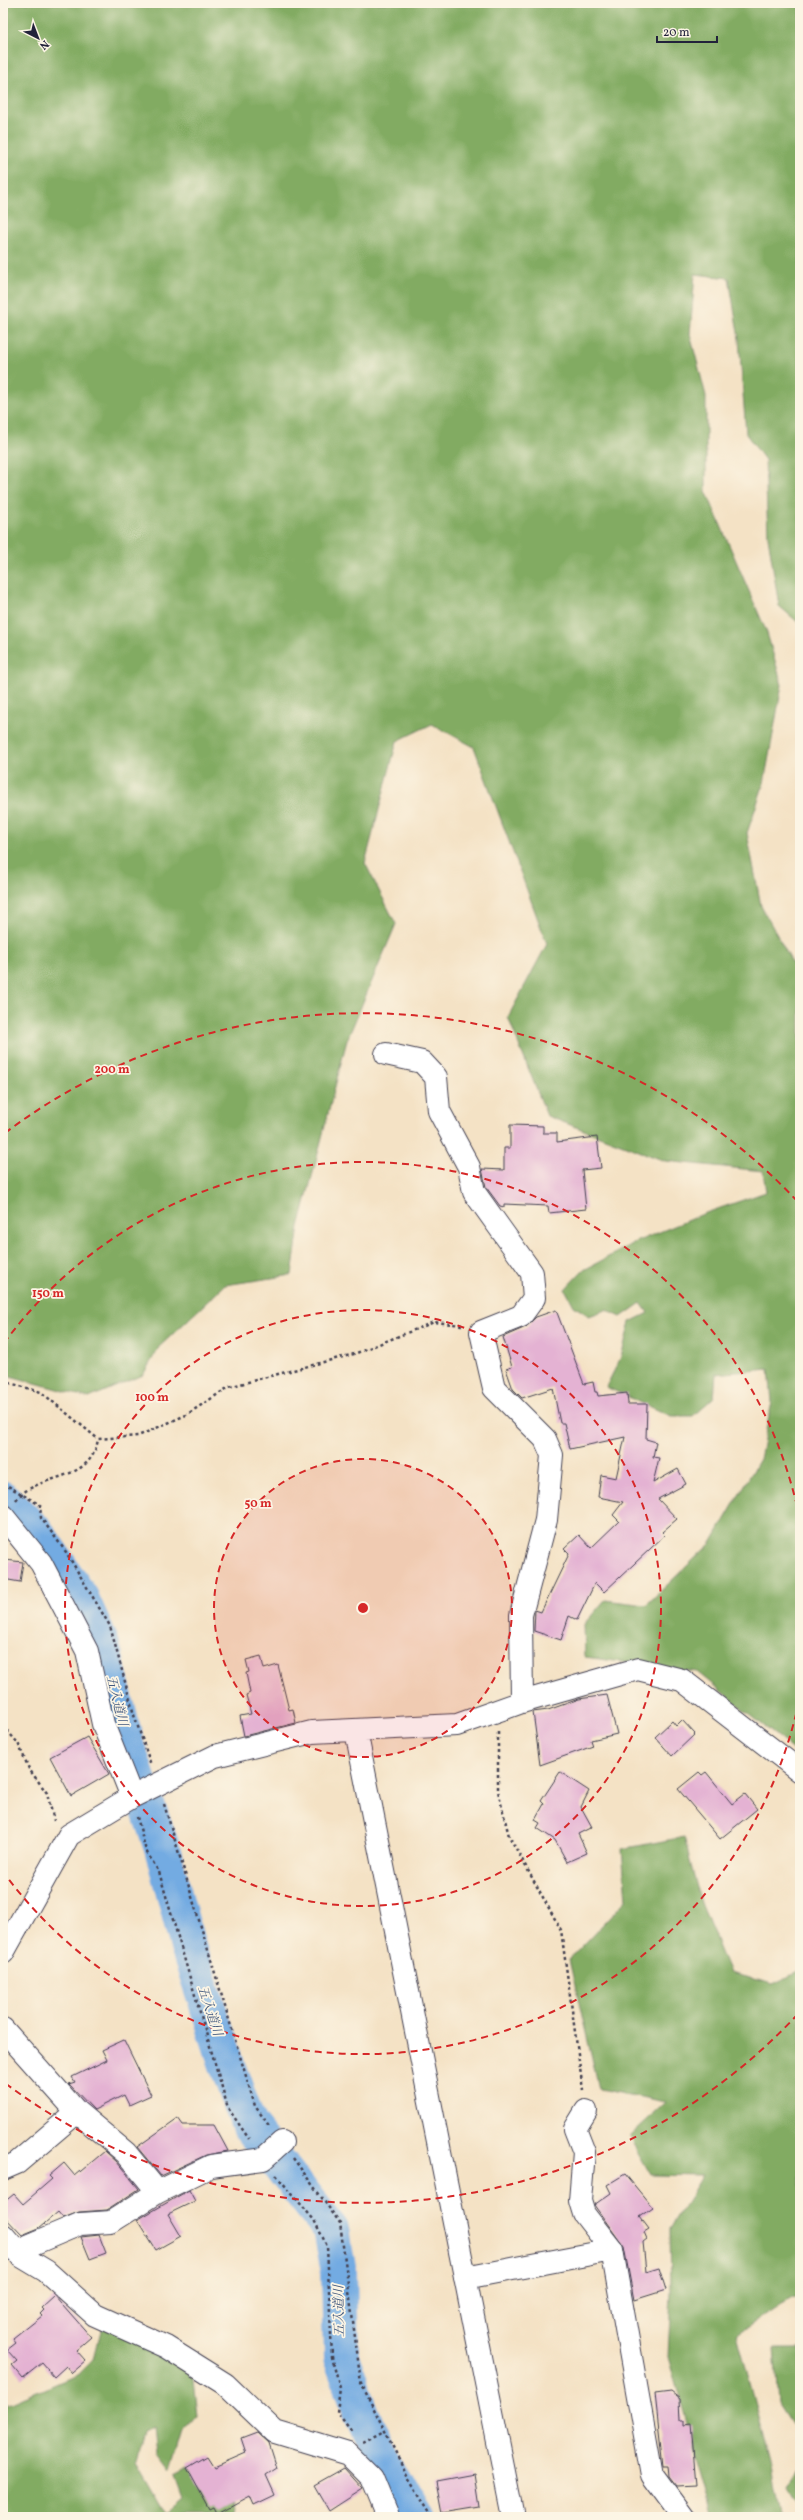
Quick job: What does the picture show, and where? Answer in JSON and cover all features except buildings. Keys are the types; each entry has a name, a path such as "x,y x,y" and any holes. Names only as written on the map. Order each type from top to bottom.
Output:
{"street":[{"path":"386,1054 422,1062 436,1077 439,1111 469,1167 474,1192 532,1272 534,1298 521,1316 481,1332 494,1388 545,1439 552,1454 546,1520 521,1614 522,1702"},
{"path":"3,1516 40,1563 87,1651 103,1724 132,1797"},
{"path":"3,1953 69,1835 132,1797 215,1756 312,1732 457,1725 522,1702 638,1669 682,1680 800,1771"},
{"path":"356,1731 513,2517"},
{"path":"3,2029 77,2112 126,2153 158,2192"},
{"path":"586,2111 575,2129 584,2152 580,2201 584,2214 612,2250 652,2475 683,2517"},
{"path":"3,2169 17,2163 77,2112"},
{"path":"282,2142 262,2159 211,2166 158,2192 110,2222 80,2224 10,2243 21,2256 46,2271 95,2315 166,2348 225,2384 275,2432 348,2454 372,2478 388,2517"},
{"path":"465,2278 612,2250"}],"path":[{"path":"3,1380 41,1392 98,1440 138,1436 186,1415 229,1387 354,1354 434,1322 469,1326 481,1332"},
{"path":"21,1494 36,1484 76,1473 96,1449 98,1440"},
{"path":"498,1711 498,1791 508,1836 561,1930 586,2111"},
{"path":"3,1726 18,1742 29,1769 47,1793 57,1829 69,1835"},
{"path":"132,1797 146,1852 159,1872 228,2108 262,2159 314,2220 327,2246 332,2357 340,2388 337,2412 356,2437"},
{"path":"361,2443 385,2430"}],"green space":[{"path":"3,3 800,3 800,624 779,606 768,537 765,460 746,434 739,339 729,278 695,274 690,334 706,396 706,491 767,633 782,685 764,783 747,833 761,906 800,977 800,1755 697,1672 585,1657 584,1624 605,1600 646,1605 711,1543 760,1459 772,1402 769,1369 716,1374 714,1397 693,1416 671,1416 606,1387 621,1357 630,1322 648,1313 641,1303 621,1317 606,1310 589,1316 574,1306 565,1289 582,1271 638,1241 703,1214 766,1192 763,1171 665,1161 547,1116 508,1017 547,944 474,747 432,724 397,741 365,863 396,924 347,1040 299,1227 292,1275 225,1285 159,1347 143,1375 89,1398 3,1374 8,1343 3,1338"},
{"path":"684,1837 701,1903 730,1973 773,1984 800,1971 800,2295 781,2305 737,2334 771,2462 782,2517 714,2517 668,2357 671,2293 670,2229 703,2176 651,2175 629,2137 666,2102 599,2089 569,1960 626,1900 622,1849"},
{"path":"103,2322 193,2371 198,2415 182,2432 170,2472 157,2455 154,2427 144,2432 137,2463 166,2513 182,2500 174,2478 188,2471 215,2510 237,2504 235,2517 3,2517 3,2400 9,2404 79,2374 94,2359"},
{"path":"774,2348 800,2348 800,2437 778,2403"},
{"path":"800,2469 800,2507 789,2487"}],"waterway":[{"name":"五入道川","path":"3,1499 37,1533 81,1598 102,1645 127,1747 162,1848 188,1947 249,2126 331,2230 339,2272 341,2357 366,2425 417,2517"}]}
